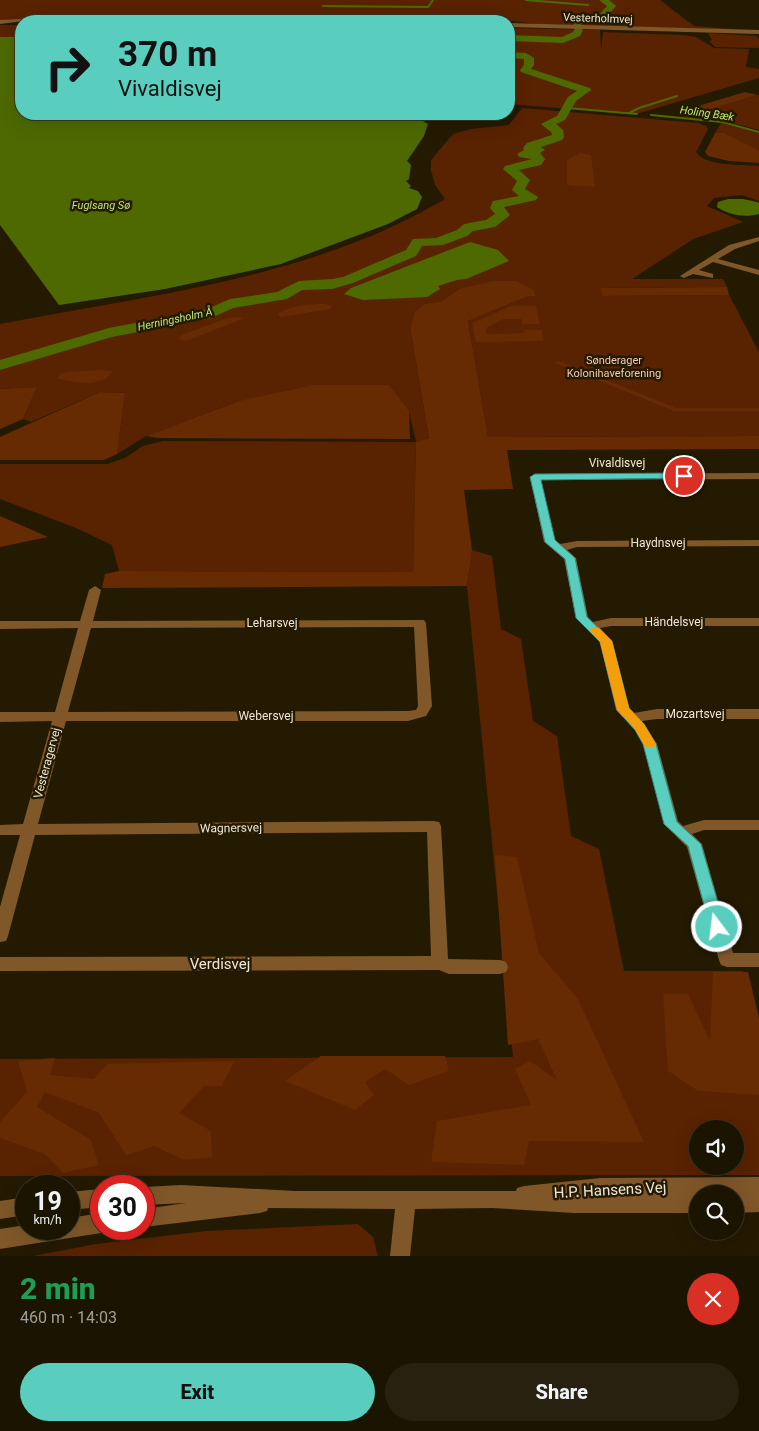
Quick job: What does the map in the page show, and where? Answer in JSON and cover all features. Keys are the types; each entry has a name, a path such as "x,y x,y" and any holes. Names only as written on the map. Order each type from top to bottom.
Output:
{"street":[{"path":"0,22 15,22"},
{"name":"Vesterholmvej","path":"515,25 759,33"},
{"path":"684,276 732,247 759,239"},
{"path":"711,259 759,273"},
{"path":"692,271 710,276"},
{"name":"Vivaldisvej","path":"558,548 550,542 535,477 759,476"},
{"name":"Haydnsvej","path":"558,548 577,544 759,543"},
{"path":"558,548 570,558 582,618 606,641 623,710 640,727 650,744 671,824 694,844 727,960 759,960"},
{"name":"Vesteragervej","path":"0,936 94,590"},
{"name":"Händelsvej","path":"590,626 611,622 759,622"},
{"name":"Leharsvej","path":"85,624 420,623 421,663"},
{"path":"0,625 85,624"},
{"name":"Webersvej","path":"60,716 408,716 421,713 424,706 421,663"},
{"name":"Mozartsvej","path":"632,718 657,714 759,714"},
{"path":"0,717 60,716"},
{"path":"680,832 704,826 759,825"},
{"name":"Wagnersvej","path":"0,830 434,826 440,963"},
{"name":"Verdisvej","path":"0,964 440,963 449,968 500,967"},
{"name":"H.P. Hansens Vej","path":"492,1199 600,1187 759,1186"},
{"name":"H.P. Hansens Vej","path":"155,1195 181,1194 294,1200 492,1199 574,1204 689,1204"},
{"path":"400,1256 406,1199"},
{"name":"H.P. Hansens Vej","path":"155,1217 294,1200"},
{"path":"744,1204 759,1204"},
{"path":"0,1210 15,1208"},
{"path":"0,1239 15,1237"}],"green space":[{"path":"0,0 660,0 694,26 759,31 541,24 515,22 515,15 15,15 15,20 0,20"},
{"path":"0,25 15,25 15,37 0,37"},
{"path":"515,28 600,30 601,49 603,32 696,37 714,48 749,49 746,67 759,69 759,78 636,114 515,104"},
{"path":"708,33 756,36 759,39 759,48 715,47 709,41 712,40"},
{"path":"759,95 759,130 725,121 682,117"},
{"name":"Sønderager Kolonihaveforening","path":"522,108 699,123 708,129 696,152 701,157 715,162 734,165 759,166 759,201 742,195 714,198 707,206 743,222 693,239 632,279 723,279 727,287 600,288 604,296 729,295 759,352 759,436 488,437 468,321 529,296 536,295 534,290 459,289 442,301 424,304 410,328 429,438 416,442 409,411 239,401 146,436 117,454 125,393 100,392 31,422 23,419 37,387 0,389 0,324 229,280 285,266 340,248 393,226 445,199 435,185 431,170 431,160 453,134 471,129 509,125 515,120"},
{"path":"721,123 759,133 759,150 725,133 715,133"},
{"path":"163,441 416,442 413,572 119,571 112,545 76,528 0,499 0,464 107,464 125,458 143,446"},
{"path":"472,550 492,556 501,629 521,639 533,721 557,736 571,836 599,849 624,971 743,971 759,1029 759,1175 0,1176 0,1059 513,1057 467,586"},
{"path":"358,1224 373,1237 378,1256 33,1256 96,1244 130,1240 155,1240 155,1237 206,1231"}],"shaded area":[{"path":"745,92 758,95 691,115 678,112"},
{"path":"715,133 725,133 759,150 759,163 729,161 708,156 705,152"},
{"path":"580,153 591,155 595,187 567,185 567,160"},
{"path":"494,281 516,281 534,290 536,296 529,296 468,321 488,437 759,436 759,449 507,450 513,489 464,490 472,550 467,586 102,588 105,574 119,571 413,572 416,442 429,438 410,328 415,312 424,304 442,301 459,289"},
{"path":"727,287 729,295 603,296 600,288"},
{"path":"325,304 332,306 331,309 281,317 278,315 280,312 296,306"},
{"path":"511,306 536,306 540,324 522,324 522,319 503,319 486,328 486,334 525,333 524,330 542,330 544,341 476,342 472,323"},
{"path":"228,318 245,318 186,341 179,339 181,335"},
{"path":"553,362 561,362 676,408 759,408 759,411 674,411"},
{"path":"113,371 108,377 95,382 80,383 58,379 60,374 68,372"},
{"path":"314,385 389,385 409,411 410,439 158,438 146,436 239,401"},
{"path":"37,387 23,419 0,429 0,389"},
{"path":"100,392 125,393 117,454 104,460 0,460 0,437"},
{"path":"0,516 48,537 0,547"},
{"path":"495,855 517,857 539,953 578,999 644,1142 529,1141 524,1165 431,1162 437,1121 531,1105 515,1069 530,1061 557,1080 538,1039 508,1045"},
{"path":"713,972 748,972 759,1018 759,1095 698,1091 668,1071 663,994 688,994 710,1041"},
{"path":"321,1056 445,1056 449,1071 409,1085 385,1069 365,1082 374,1095 355,1110 285,1081"},
{"path":"55,1058 50,1075 94,1079 107,1064 234,1061 222,1086 204,1086 179,1113 211,1131 212,1157 184,1160 154,1146 126,1155 99,1113 45,1092 37,1107 91,1140 99,1165 63,1173 45,1154 0,1138 0,1122 27,1092 18,1061"}],"water":[{"name":"Fuglsang Sø","path":"0,37 15,37 15,120 421,120 428,124 424,136 407,161 411,165 409,179 406,181 411,186 409,188 418,191 422,197 417,209 388,224 281,264 165,289 59,305 0,225"},
{"path":"728,199 743,199 757,202 759,203 759,214 737,215 717,207 718,202"},
{"path":"470,242 498,250 509,261 466,279 438,286 440,289 427,297 363,300 344,294 351,288"}],"waterway":[{"path":"323,6 428,7 433,0"},
{"path":"526,0 588,5"},
{"name":"Herningsholm Å","path":"578,24 580,21 602,17 612,6 603,0"},
{"name":"Herningsholm Å","path":"515,38 563,40 577,34 578,30"},
{"name":"Herningsholm Å","path":"0,365 109,333 211,313 230,304 282,296 299,286 332,284 348,280 411,253 418,242 438,242 462,233 469,227 490,224 503,215 497,208 498,204 531,197 518,190 524,180 509,169 537,162 539,159 536,156 523,154 539,150 529,148 531,146 558,137 557,130 547,124 561,118 572,99 586,90 525,70 529,65 529,58 515,55"},
{"path":"629,113 677,96"},
{"name":"Holing Bæk","path":"567,108 637,114"},
{"name":"Holing Bæk","path":"651,115 722,122 759,132"}],"slow traffic":[{"path":"595,630 606,641 623,710 640,727 650,744"}],"route":[{"path":"684,476 535,477 550,542 570,558 582,618 606,641 623,710 640,727 650,744 671,824 694,844 717,927"}]}
